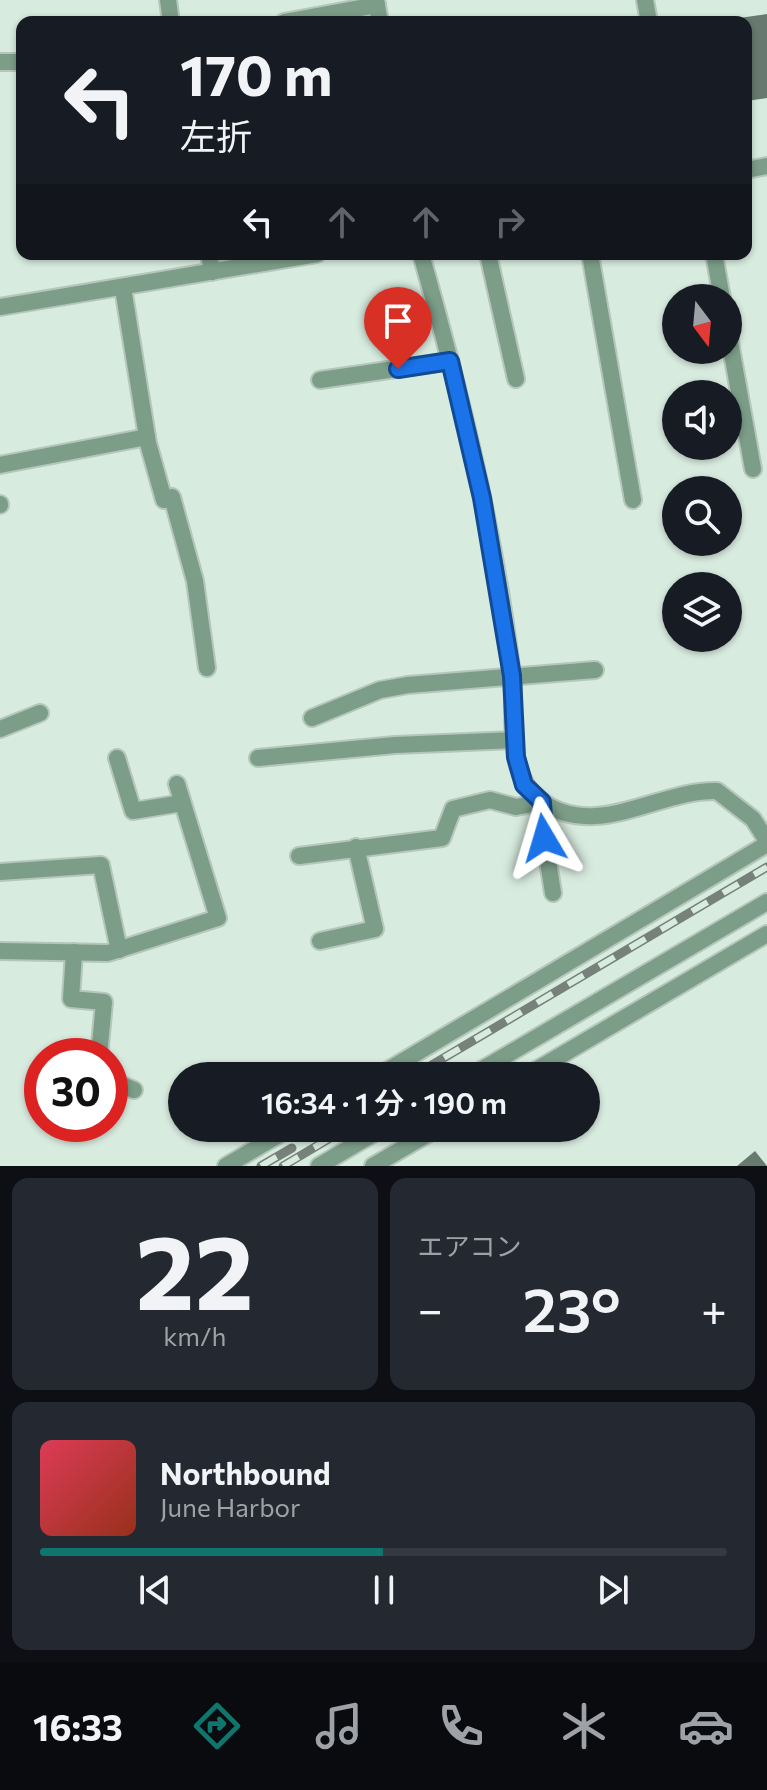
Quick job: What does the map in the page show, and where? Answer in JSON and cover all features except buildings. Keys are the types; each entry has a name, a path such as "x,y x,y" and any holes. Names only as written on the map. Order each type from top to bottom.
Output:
{"street":[{"path":"312,16 377,2"},
{"path":"210,260 212,272"},
{"path":"0,307 282,260"},
{"path":"401,1062 767,843 753,819 717,791 601,815 576,816 542,802 524,785 515,740 512,676 477,468 423,260"},
{"path":"489,260 516,379"},
{"path":"591,260 633,500"},
{"path":"715,260 719,284"},
{"path":"123,288 147,437 164,500 172,497 191,567 207,668"},
{"path":"320,380 450,361"},
{"path":"734,364 753,469"},
{"path":"0,465 147,437"},
{"path":"312,718 380,690 595,670"},
{"path":"0,729 40,713"},
{"path":"258,758 395,745 515,740"},
{"path":"117,758 133,811 182,803"},
{"path":"0,951 119,950 218,918 177,784"},
{"path":"299,856 442,838 453,809 490,800 516,807 542,802"},
{"path":"542,802 540,811 553,893"},
{"path":"320,941 375,929 356,847"},
{"path":"0,872 101,865 119,950"},
{"path":"495,1062 767,902"},
{"path":"550,1062 767,934"},
{"path":"74,952 71,999 104,1002 101,1038"},
{"path":"128,1088 134,1090"},
{"path":"226,1166 266,1142"},
{"path":"319,1166 359,1142"},
{"path":"373,1166 414,1142"}],"railway":[{"path":"437,1062 767,867"},
{"path":"283,1166 323,1142"},
{"path":"261,1166 292,1148"}],"route":[{"path":"398,369 450,361 477,468 512,676 516,757 524,785 542,802 540,811 544,838"}]}
